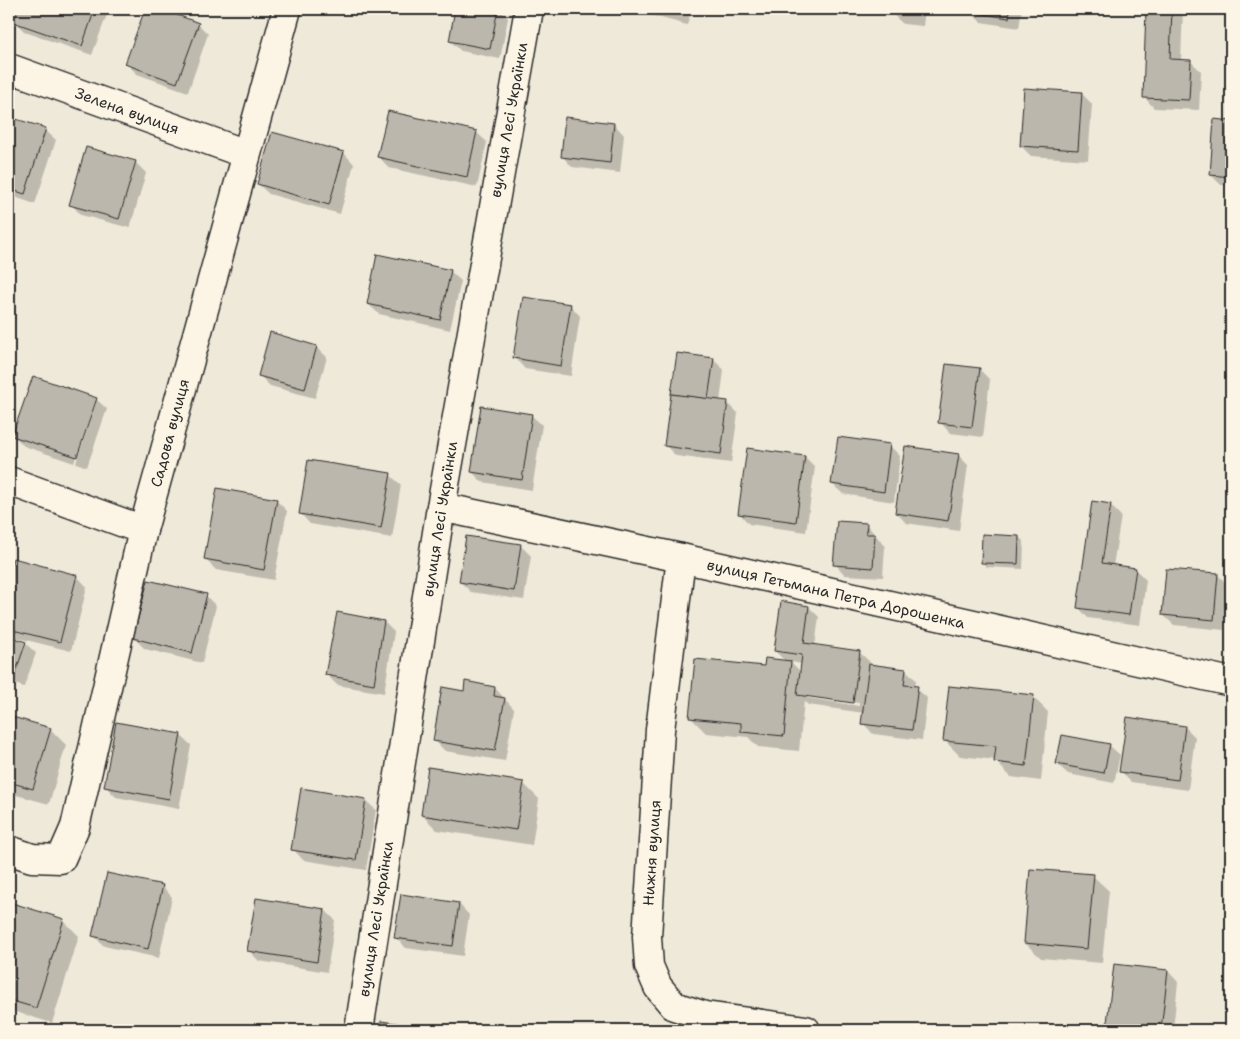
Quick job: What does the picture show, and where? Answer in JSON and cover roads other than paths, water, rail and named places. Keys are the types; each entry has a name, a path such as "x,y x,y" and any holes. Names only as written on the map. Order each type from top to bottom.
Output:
{"street":[{"name":"Садова вулиця","path":"9,850 32,858 62,859 75,827 143,530 287,9"},
{"name":"вулиця Лесі Українки","path":"359,1030 441,507 529,9"},
{"name":"Зелена вулиця","path":"9,68 246,154"},
{"path":"9,481 143,530"},
{"name":"вулиця Гетьмана Петра Дорошенка","path":"441,507 681,558 1231,682"},
{"name":"Нижня вулиця","path":"681,558 660,730 647,937 649,966 658,987 674,1006 705,1016 806,1030"}]}
